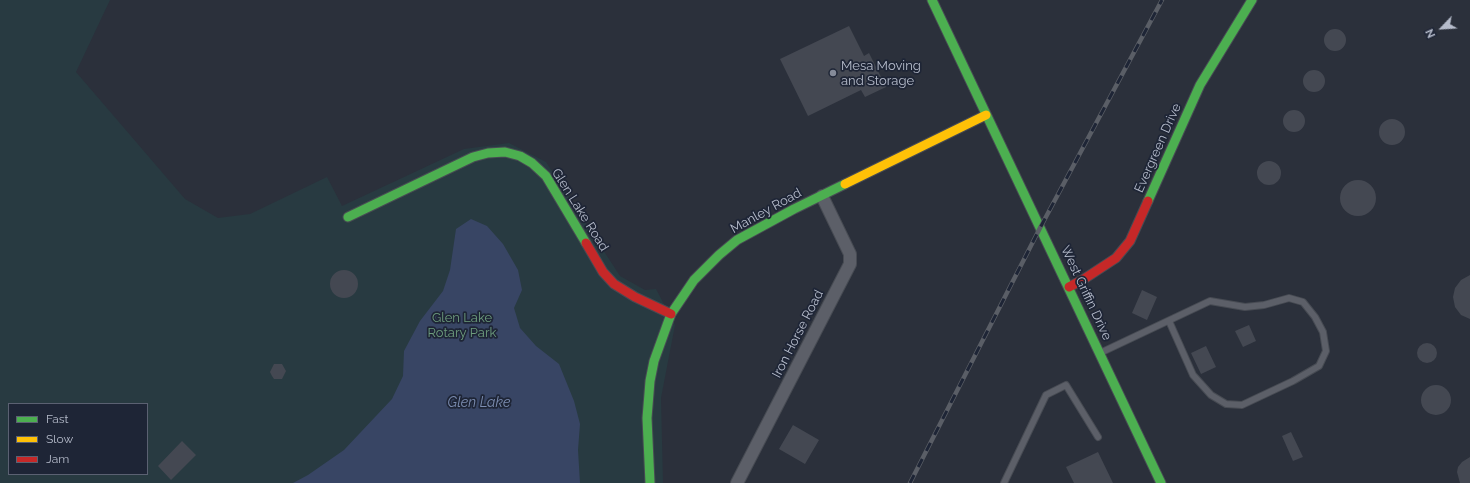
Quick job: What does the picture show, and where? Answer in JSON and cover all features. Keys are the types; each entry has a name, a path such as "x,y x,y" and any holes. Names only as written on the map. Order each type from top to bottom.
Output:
{"street":[{"name":"West Griffin Drive","path":"932,0 1161,483"},
{"name":"Evergreen Drive","path":"1069,288 1116,258 1130,241 1200,85 1252,0"},
{"name":"Manley Road","path":"650,483 647,418 650,381 662,337 671,314 694,280 719,255 737,240 986,115"},
{"name":"Glen Lake Road","path":"348,217 473,157 488,153 505,152 520,156 532,163 546,176 593,255 614,284 635,297 671,314"},
{"name":"Iron Horse Road","path":"737,483 850,264 850,254 822,196"}],"lane":[{"path":"1100,354 1210,301 1245,307 1264,305 1289,298 1303,302 1315,317 1323,332 1326,351 1319,366 1293,381 1242,405 1226,404 1211,396 1193,375 1169,321"},
{"path":"1004,483 1046,395 1066,385 1098,437"}],"green space":[{"name":"Glen Lake Rotary Park","path":"0,0 110,0 76,72 185,199 218,218 250,214 327,177 342,206 464,149 509,143 546,162 620,276 645,290 656,289 675,325 661,398 663,483 0,483"}],"water":[{"name":"Glen Lake","path":"471,219 487,226 503,244 518,270 522,290 514,308 520,328 536,346 559,364 574,401 580,424 578,450 580,483 293,483 308,475 344,450 392,399 403,376 404,351 420,321 443,291 450,270 456,229"}],"building":[{"name":"Mesa Moving and Storage","path":"849,26 864,56 869,53 886,87 865,97 861,90 808,116 780,59"},
{"path":"1331,29 1339,29 1346,36 1346,44 1339,51 1331,51 1324,44 1324,36"},
{"path":"1314,70 1322,73 1325,81 1322,89 1314,92 1306,89 1303,81 1306,73"},
{"path":"1290,110 1298,110 1305,117 1305,125 1298,132 1290,132 1283,125 1283,117"},
{"path":"1392,119 1401,123 1405,132 1401,141 1392,145 1383,141 1379,132 1383,123"},
{"path":"1269,161 1278,164 1281,173 1278,182 1269,185 1260,182 1257,173 1260,164"},
{"path":"1362,180 1371,185 1375,191 1375,205 1371,211 1362,216 1354,216 1345,211 1341,205 1340,194 1345,185 1351,181"},
{"path":"344,270 350,271 354,274 357,278 357,290 354,294 350,297 344,298 338,297 334,294 331,290 330,284 331,278 334,274 338,271"},
{"path":"1470,275 1470,319 1461,315 1455,307 1453,297 1455,288 1461,280"},
{"path":"1142,290 1157,297 1147,320 1132,313"},
{"path":"1249,325 1256,341 1243,347 1235,331"},
{"path":"1427,343 1434,346 1437,353 1434,360 1427,363 1420,360 1417,353 1420,346"},
{"path":"1206,346 1216,367 1201,374 1191,353"},
{"path":"274,364 282,364 286,371 282,379 274,379 272,376 270,372"},
{"path":"1436,385 1447,389 1451,400 1447,411 1436,415 1425,411 1421,400 1425,389"},
{"path":"793,425 819,440 805,464 779,449"},
{"path":"1291,432 1303,457 1293,461 1282,436"},
{"path":"182,441 196,455 171,480 158,466"},
{"path":"1098,452 1113,483 1074,483 1066,467"},
{"path":"1470,457 1470,483 1460,483 1457,472 1458,467 1462,462"}],"railway":[{"path":"910,483 1040,228 1162,0"}],"traffic: fast":[{"path":"932,0 1161,483"},
{"path":"1148,201 1200,85 1252,0"},
{"path":"348,217 473,157 488,153 505,152 520,156 532,163 546,176 586,243"},
{"path":"650,483 647,418 650,381 654,361 671,314 694,280 719,255 737,240 794,209 845,184"}],"traffic: slow":[{"path":"845,184 986,115"}],"traffic: jam":[{"path":"1069,287 1116,258 1130,241 1148,201"},
{"path":"586,243 603,272 614,284 635,297 671,314"}],"place":[{"name":"Mesa Moving and Storage","path":"833,73"}]}
